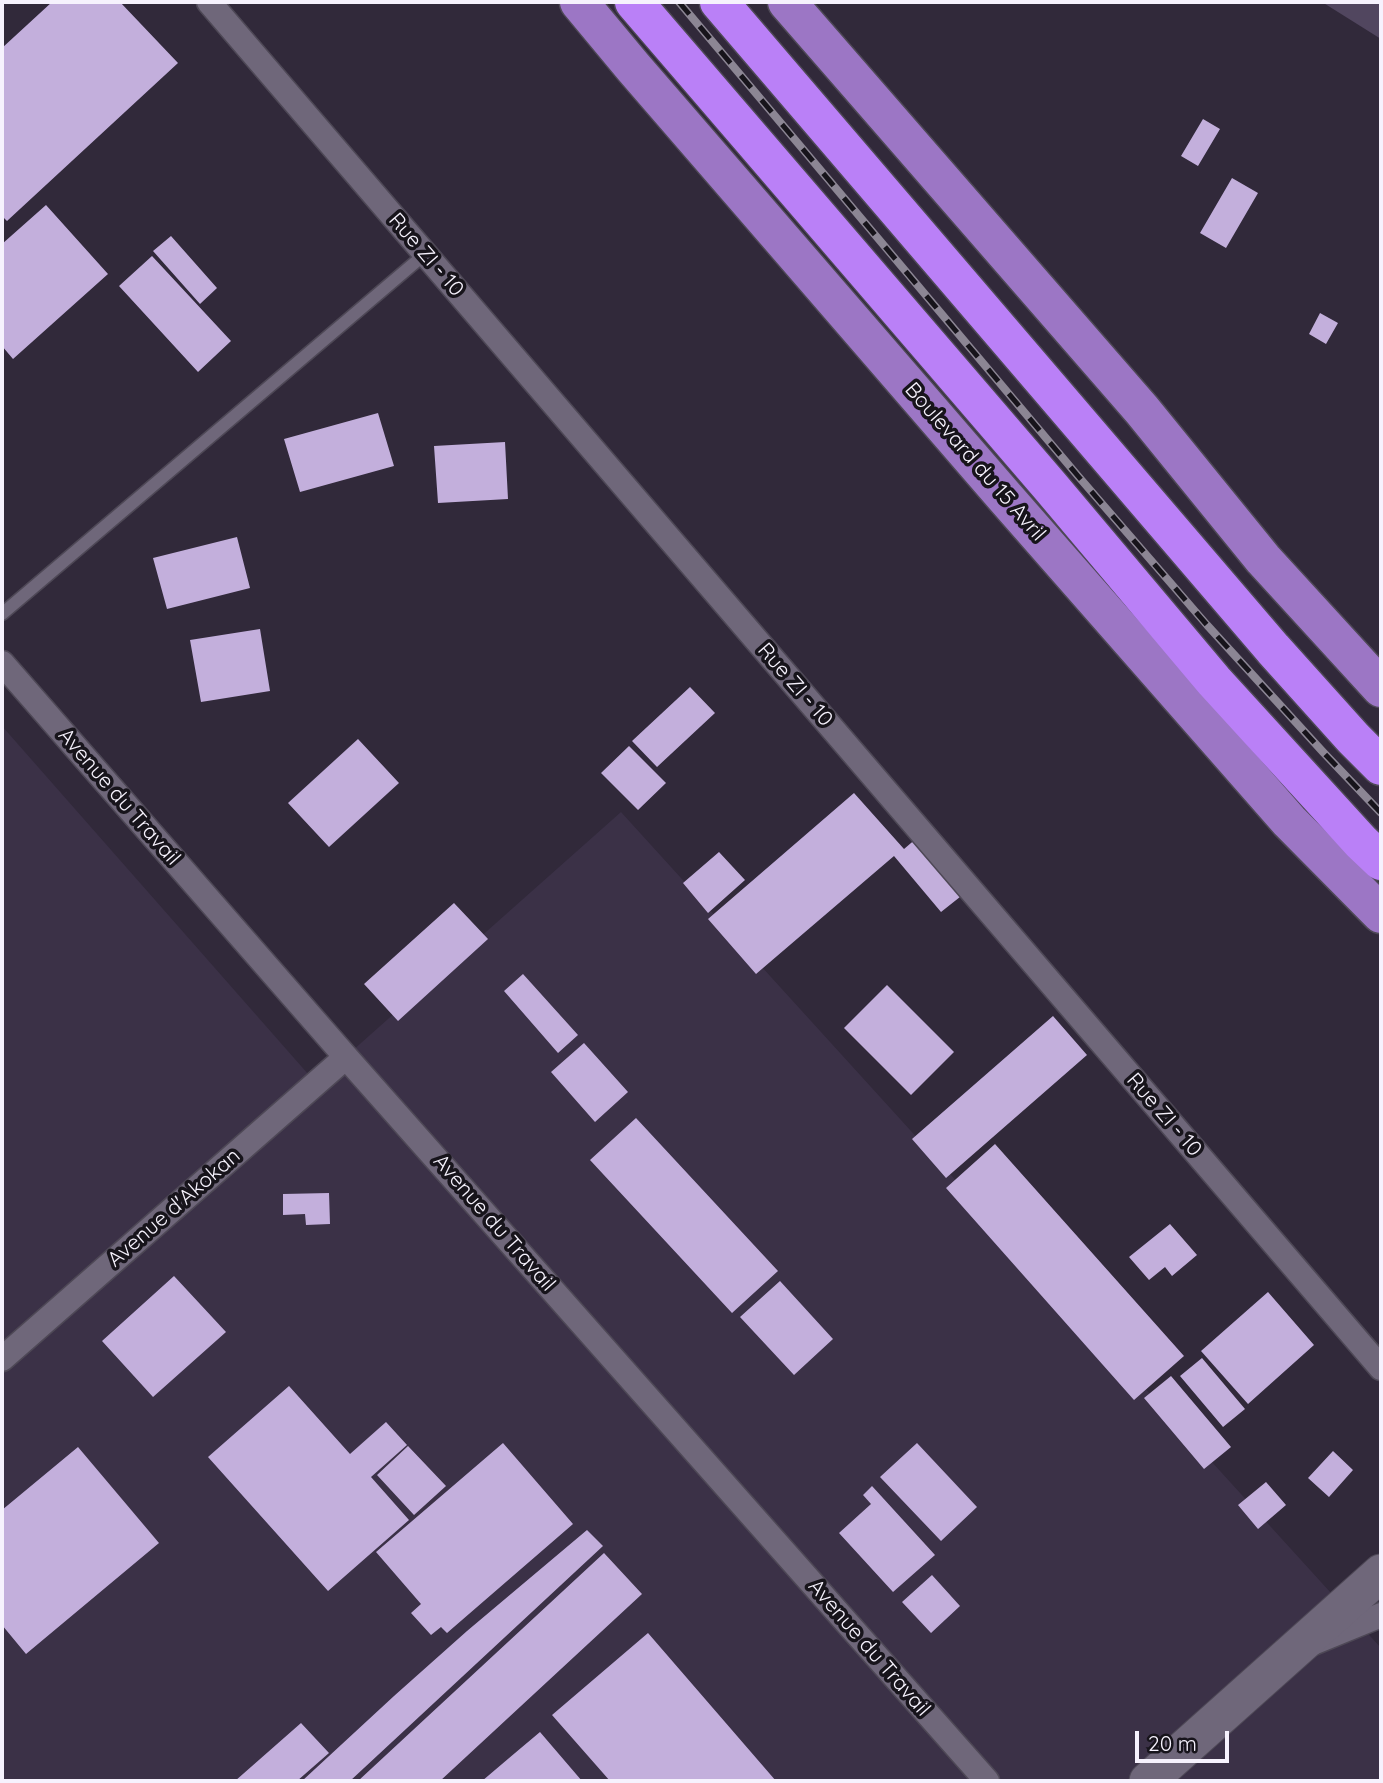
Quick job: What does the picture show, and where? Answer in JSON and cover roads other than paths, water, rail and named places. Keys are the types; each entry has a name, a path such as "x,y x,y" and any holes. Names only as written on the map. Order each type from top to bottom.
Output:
{"highway":[{"name":"Boulevard du 15 Avril","path":"634,2 1040,474 1214,681 1381,861"},
{"path":"719,2 1273,649 1381,766"}],"main road":[{"name":"Boulevard du 15 Avril","path":"579,2 995,486 1280,811 1381,914"},
{"path":"787,2 1142,410 1264,559 1372,672"}],"street":[{"name":"Rue ZI - 10","path":"209,2 1381,1368"},
{"name":"Avenue du Travail","path":"2,663 346,1057 987,1781"},
{"name":"Avenue d'Akokan","path":"2,1359 346,1057"},
{"path":"1148,1781 1381,1573"},
{"path":"1293,1652 1381,1615"}],"lane":[{"path":"2,614 425,254"}],"railway":[{"path":"679,2 1078,476 1207,625 1381,813"}]}
